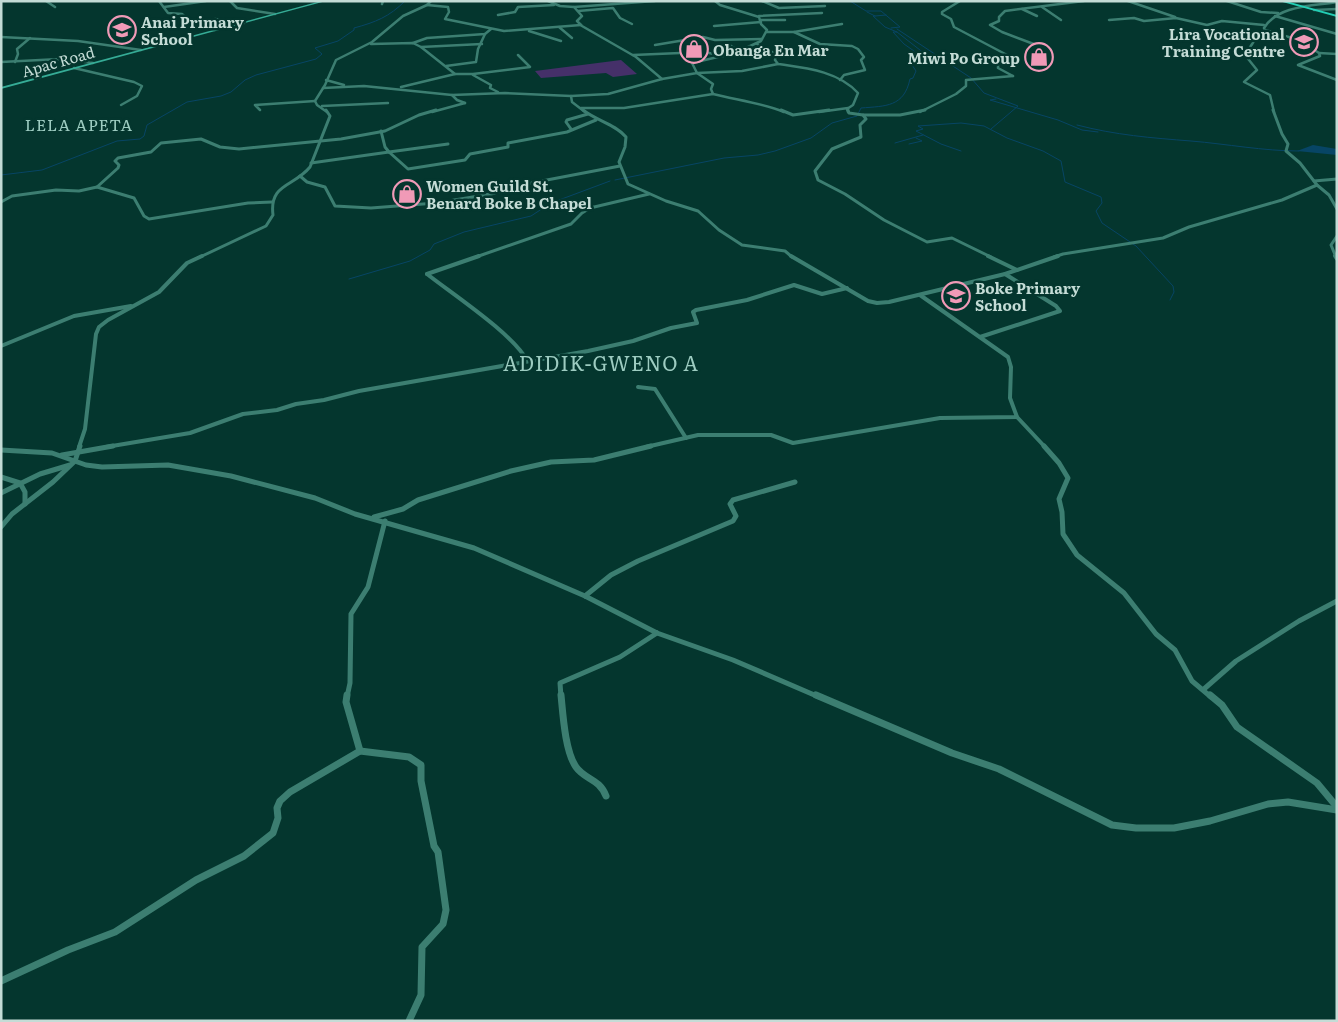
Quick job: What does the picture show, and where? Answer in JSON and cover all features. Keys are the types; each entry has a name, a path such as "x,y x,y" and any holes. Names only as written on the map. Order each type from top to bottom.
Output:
{"main road":[{"name":"Apac Road","path":"1,88 324,1"},
{"path":"1281,1 1337,16"}],"street":[{"path":"46,1 55,7"},
{"path":"159,1 168,13 186,15 193,24 215,30"},
{"path":"174,1 175,6"},
{"path":"164,7 206,1"},
{"path":"230,1 237,8 275,14"},
{"path":"370,44 378,35 403,16 427,5 431,1"},
{"path":"548,1 574,7 654,1"},
{"path":"715,1 720,5 759,16 822,13"},
{"path":"762,1 791,13"},
{"path":"779,8 825,5 818,1"},
{"path":"848,108 849,113 863,115 920,112 959,92 966,86 966,80 1012,76 998,68 998,60 1009,56 957,28 953,25 952,19 941,14 960,1"},
{"path":"1039,46 990,26 999,21 999,18 1005,11 1084,1"},
{"path":"1128,1 1176,18 1207,25 1222,22 1264,25 1278,13"},
{"path":"1227,1 1261,12 1278,13 1337,2"},
{"path":"498,15 503,12 515,12 518,8 556,4"},
{"path":"427,5 448,7 449,12 445,19 504,31 581,25"},
{"path":"574,7 582,17 577,21 581,25 633,55 662,79"},
{"path":"1042,7 1062,20"},
{"path":"578,11 613,8 620,18 632,24"},
{"path":"1022,8 1037,16"},
{"path":"1314,10 1337,9"},
{"path":"713,94 711,89 713,84 697,74 692,63 724,56 757,44 766,32 759,16"},
{"path":"1275,16 1337,34"},
{"path":"1109,20 1134,18 1144,21 1176,18"},
{"path":"215,19 244,23"},
{"path":"714,26 784,20"},
{"path":"766,32 817,30 842,24"},
{"path":"1264,25 1265,33 1256,38 1245,54 1245,57 1254,64 1257,70 1244,82 1270,96 1272,107 1284,139 1288,144 1286,151 1329,194 1332,203 1337,209"},
{"path":"560,27 572,38"},
{"path":"446,66 476,62 478,49 482,44 485,34 491,29"},
{"path":"526,30 561,41"},
{"path":"1265,30 1299,40 1319,53 1337,54"},
{"path":"794,32 820,44 847,45 858,49 864,57 861,60 866,70 844,75 840,80"},
{"path":"315,101 334,62 370,44 413,43 427,38 485,34"},
{"path":"1,37 92,43 141,50"},
{"path":"655,45 703,37 715,40 762,39"},
{"path":"15,62 18,54 17,49 30,38"},
{"path":"413,43 421,47 455,74"},
{"path":"421,47 482,44"},
{"path":"728,44 740,51"},
{"path":"757,44 776,54 775,61 778,64"},
{"path":"633,55 704,52 724,56"},
{"path":"1319,53 1320,56 1298,65 1337,80"},
{"path":"398,88 455,74 473,74 530,66 518,55"},
{"path":"1,62 60,58 93,63"},
{"path":"323,88 352,86 398,88 452,95 500,93 571,96 612,93 662,79 778,64 817,70 851,85 858,92 853,105 848,108 790,115 769,106 746,103 713,94 624,108 581,108"},
{"path":"74,68 134,82 142,86 137,96 121,106"},
{"path":"473,74 491,85 490,88 500,93"},
{"path":"326,80 352,86"},
{"path":"97,187 118,168 119,165 115,160 151,152 161,143 201,139 220,148 239,149 322,141 394,128 422,114 465,105 452,95"},
{"path":"571,96 572,102 596,120 620,130 626,137 624,150 619,160 625,182 649,194 698,211 719,230 746,246 785,251 797,261 860,297 877,303 920,295 1005,274 1062,254 1163,238 1188,227 1282,200 1316,183 1335,180"},
{"path":"1,528 12,514 53,482 73,463 79,451 87,416 96,334 99,327 108,320 159,292 187,263 264,228 273,215 270,207 276,192 308,169 322,141 330,116 315,101"},
{"path":"260,110 255,105 315,101"},
{"path":"319,107 388,103"},
{"path":"571,129 566,120 588,114"},
{"path":"863,115 866,120 860,125 860,138 839,143 829,150 822,164 815,171 818,180 845,194 884,220 927,242 952,238 1017,270"},
{"path":"381,131 385,148 408,169 466,160 470,154 508,147 508,143 567,132 596,120"},
{"path":"311,163 448,144"},
{"path":"300,176 307,182 325,187 335,206 370,208 426,204 483,196 522,185 620,166"},
{"path":"1,202 12,196 56,190 78,191 97,187 134,198 144,216 149,219 248,203 272,202"},
{"path":"527,361 524,354 512,340 427,274 571,224 576,221 579,214 589,209 649,194"},
{"path":"1337,236 1330,242 1330,248 1337,260"},
{"path":"980,337 1060,311 1056,306 1005,274"},
{"path":"1,450 61,455 190,433 243,414 277,410 296,404 324,400 359,391 459,375 618,344 671,328 697,323 693,312 696,310 747,300 794,285 824,294 847,288"},
{"path":"920,295 1003,353 1010,360 1012,370 1010,398 1017,417 1059,462 1068,478 1059,499 1062,512 1062,528 1063,534 1076,555 1124,593 1152,629 1175,650 1192,680 1222,705 1237,727 1317,783 1337,808"},
{"path":"1,346 74,316 136,305"},
{"path":"638,388 655,390 686,438"},
{"path":"374,518 403,509 418,500 511,471 551,462 594,460 710,434 771,435 794,443 940,418 1017,417"},
{"path":"61,455 73,463 102,467 168,465 231,476 315,498 355,514 385,521 474,548 585,596 657,633 733,660 952,753 999,769 1112,825 1156,829 1172,828 1211,821 1263,805 1287,802 1337,808"},
{"path":"1,493 20,483 73,463"},
{"path":"1,477 20,483 25,492 24,504"},
{"path":"585,596 611,575 638,561 733,521 736,516 730,504 733,500 794,482"},
{"path":"360,751 346,702 350,683 351,614 368,587 385,521"},
{"path":"1204,689 1236,661 1299,621 1337,601"},
{"path":"606,796 600,784 591,776 581,772 573,760 560,683 564,679 620,657 657,633"},
{"path":"1,981 68,950 115,932 196,880 244,856 273,833 278,818 277,808 280,801 290,792 360,751 409,756 416,760 420,766 422,789 434,846 438,852 446,918 422,947 421,995 409,1021"}],"shaded area":[{"path":"621,60 637,74 613,77 606,73 541,78 535,71"}],"water":[{"path":"1313,145 1337,149 1337,155 1297,151"}],"waterway":[{"path":"1,175 42,170 117,141 140,139 144,136 147,125 187,102 221,96 231,92 245,80 256,75 316,59 322,54 315,48 338,41 354,30 354,28 382,18 405,1"},
{"path":"850,1 866,11 881,11 886,15"},
{"path":"867,12 875,16"},
{"path":"875,16 886,15"},
{"path":"886,15 900,27 891,28"},
{"path":"875,16 873,16 885,27 897,32"},
{"path":"897,29 971,78 984,93 1018,106 1016,108"},
{"path":"615,180 724,158 758,155 775,151 811,138 832,123 857,116 861,108 878,107 893,103 903,95 916,71 910,62 914,51 904,44 893,32 897,32"},
{"path":"897,32 925,54"},
{"path":"996,99 990,100 1016,108"},
{"path":"991,129 1016,108"},
{"path":"1016,108 1058,120 1082,130 1098,132"},
{"path":"961,151 941,144 916,131 923,129 918,126 961,123 984,126 1007,138 1043,151 1061,161 1065,182 1101,197 1102,203 1096,211 1102,223 1136,246 1173,286 1174,292 1170,300"},
{"path":"1077,125 1134,136 1258,149 1299,151"},
{"path":"895,143 923,135"},
{"path":"909,144 922,141 916,138"},
{"path":"349,279 410,261 430,250 434,244 464,232 531,216 551,203 610,181"}],"place":[{"name":"Anai Primary School","path":"122,30"},
{"name":"Lira Vocational Training Centre","path":"1304,42"},
{"name":"Obanga En Mar","path":"694,49"},
{"name":"Miwi Po Group","path":"1039,57"},
{"name":"Women Guild St. Benard Boke B Chapel","path":"407,194"},
{"name":"Boke Primary School","path":"956,296"}],"district":[{"name":"LELA APETA","path":"79,124"},
{"name":"ADIDIK-GWENO A","path":"601,362"}]}
